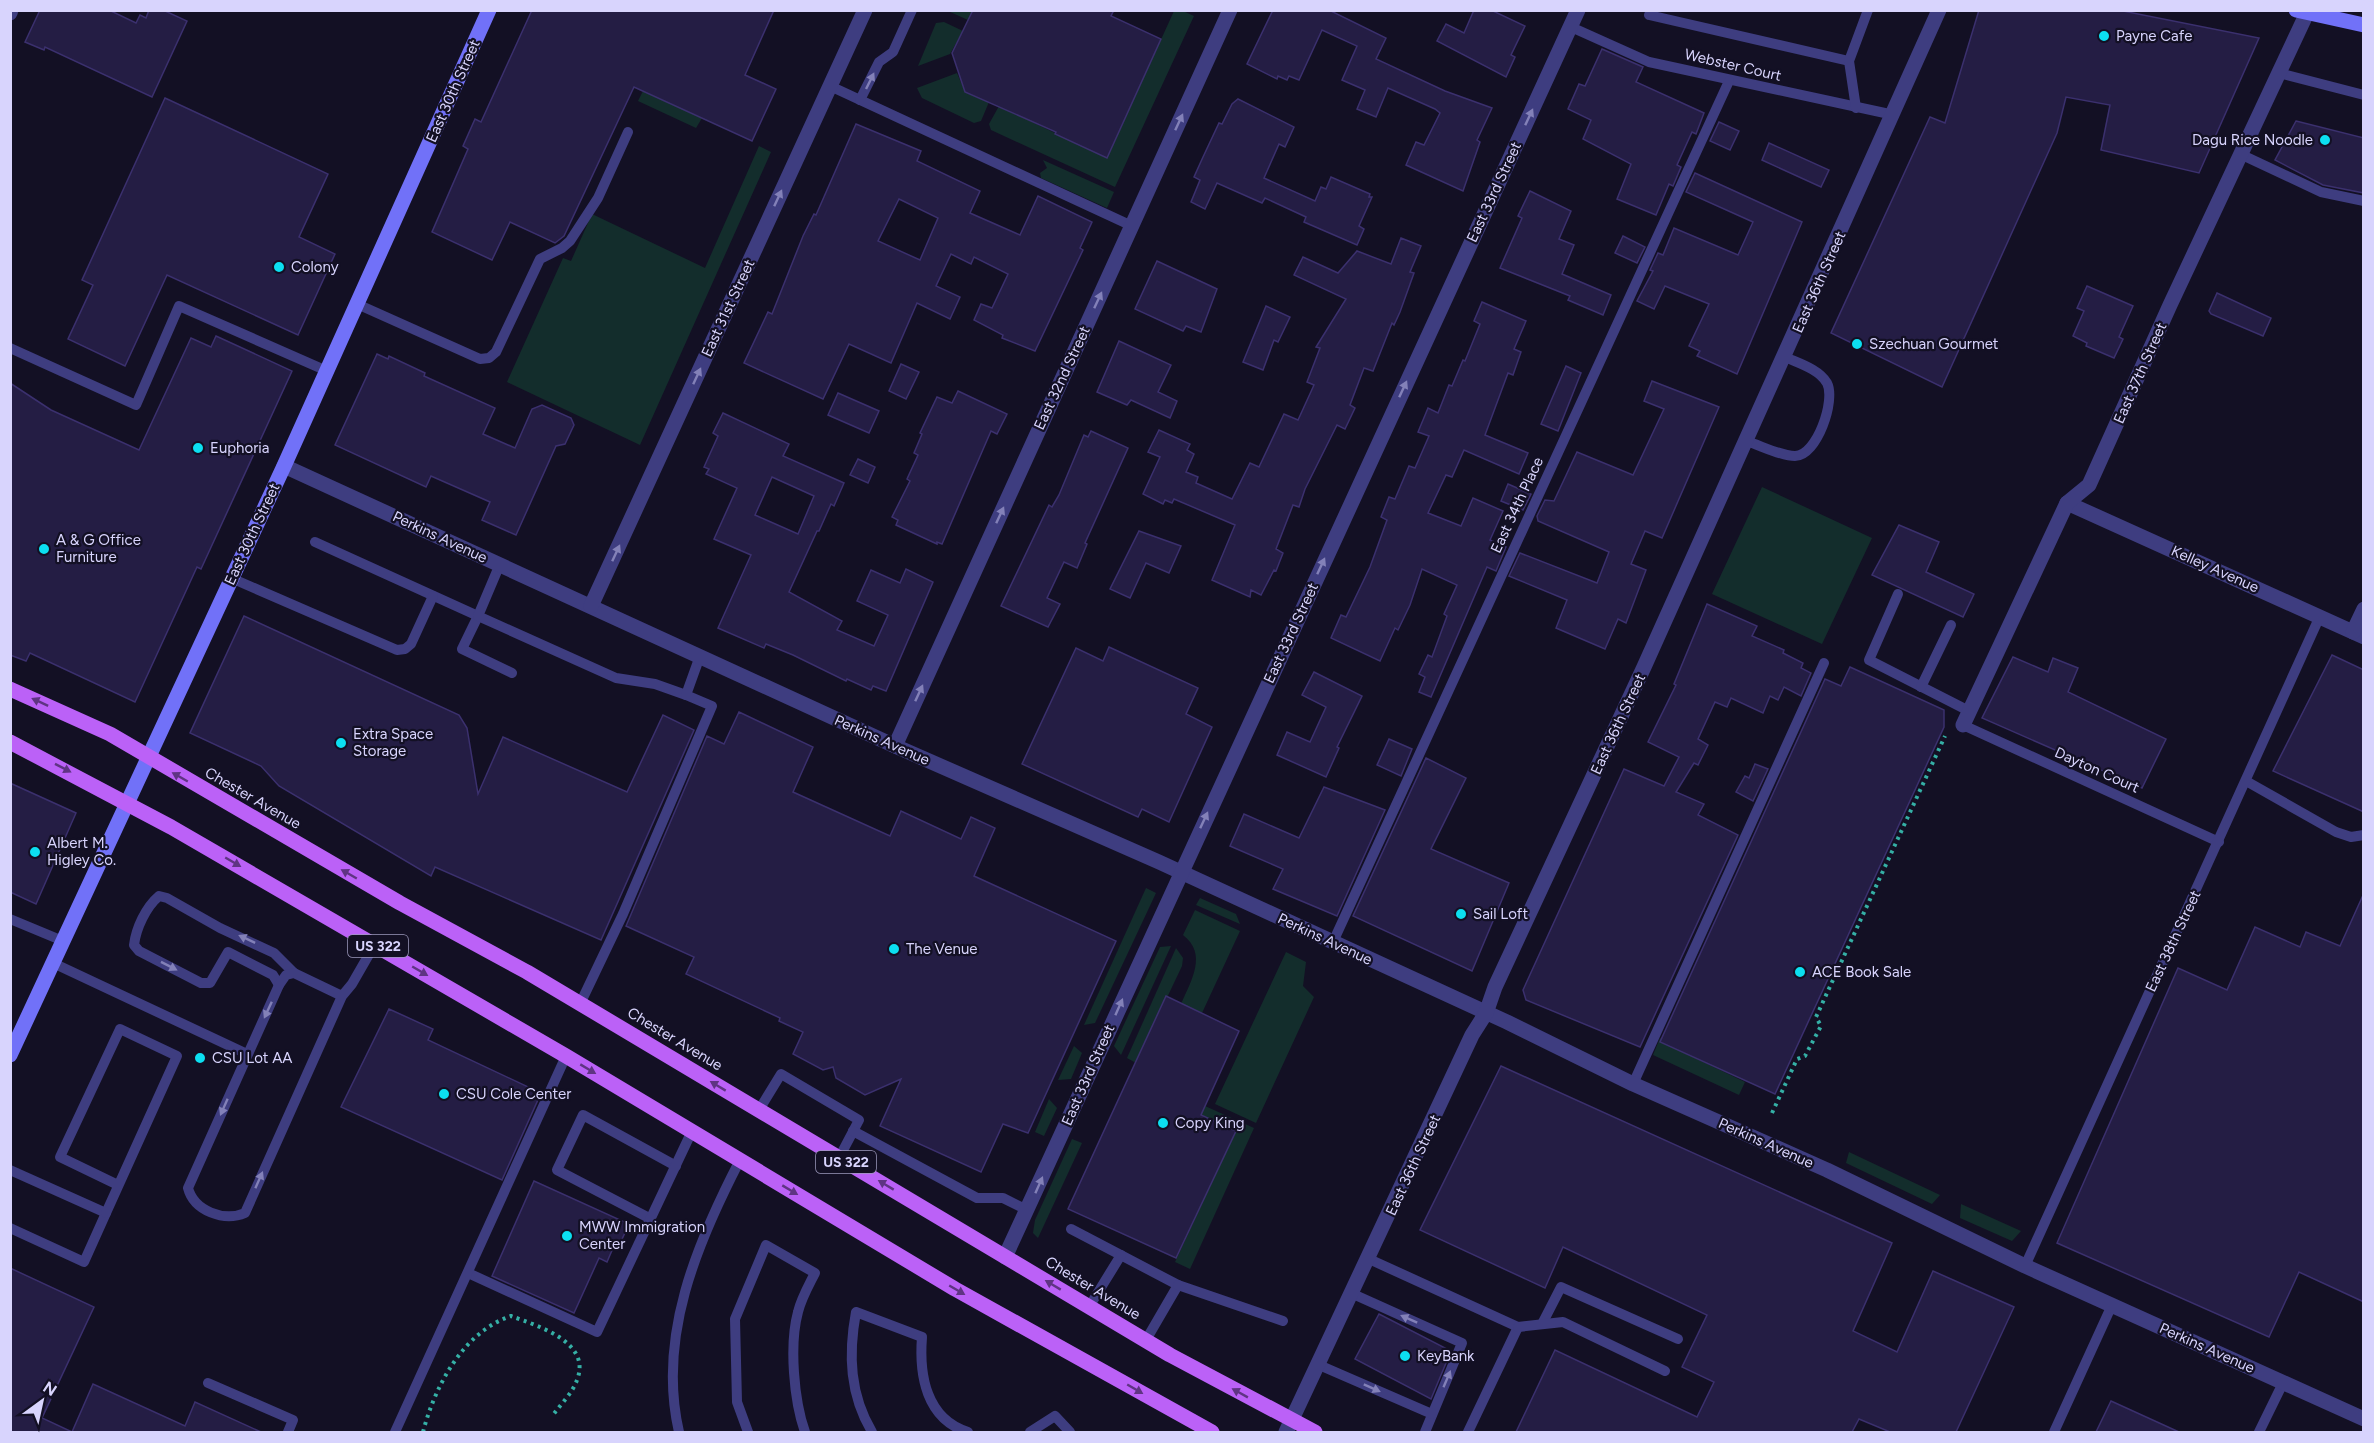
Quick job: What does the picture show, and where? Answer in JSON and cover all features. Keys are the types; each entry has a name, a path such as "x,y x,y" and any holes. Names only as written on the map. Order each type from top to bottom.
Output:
{"main road":[{"name":"East 30th Street","path":"10,1055 284,466 489,10"},
{"path":"2302,12 2364,26"},
{"name":"Chester Avenue","path":"10,689 110,734 147,758 580,1004 1289,1427 1315,1432"},
{"name":"US 322","path":"10,742 90,781 126,804 375,944 955,1289 1212,1432"}],"street":[{"name":"East 31st Street","path":"591,606 865,10"},
{"name":"East 32nd Street","path":"895,746 1230,10"},
{"name":"East 33rd Street","path":"1005,1257 1578,10"},
{"name":"East 36th Street","path":"1289,1427 1472,1035 1486,1014 1495,987 1785,357 1939,10"},
{"name":"East 37th Street","path":"1963,725 2067,503 2089,485 2279,73 2302,12"},
{"name":"Perkins Avenue","path":"284,466 895,746 1333,942 1633,1084 1827,1170 2025,1266 2364,1419"},
{"name":"Kelley Avenue","path":"2067,503 2358,634"},
{"path":"2358,634 2364,609"}],"lane":[{"path":"860,100 879,62 893,52 912,10"},
{"path":"1651,10 1649,15 1849,61"},
{"path":"1856,108 1849,61 1868,10"},
{"name":"Webster Court","path":"1571,27 1649,62 1894,115"},
{"path":"2279,73 2364,95"},
{"name":"East 34th Place","path":"1333,942 1729,81"},
{"path":"830,86 1132,226"},
{"path":"357,304 480,359 489,358 496,352 540,259 562,248 570,241 598,198 628,132"},
{"path":"2240,154 2321,192 2364,201"},
{"path":"10,348 136,405 179,306 327,371"},
{"path":"1746,441 1795,456 1810,450 1816,440 1830,394 1827,383 1819,373 1785,357"},
{"path":"315,542 616,678 655,684 712,706 623,914 580,1004"},
{"path":"500,564 462,649 512,673"},
{"path":"231,578 398,650 405,649 411,644 433,596"},
{"path":"1898,594 1869,660 1969,711"},
{"name":"East 38th Street","path":"2025,1266 2320,616"},
{"path":"1921,687 1951,625"},
{"path":"686,695 700,656"},
{"path":"1633,1084 1824,663"},
{"name":"Dayton Court","path":"1963,725 2219,842"},
{"path":"2246,781 2336,832 2351,837 2364,835"},
{"path":"220,928 227,940 228,952 210,983 201,983 139,951 134,945 136,934 153,902 159,896 168,898 220,928 274,953 294,973 342,996"},
{"path":"10,919 63,941"},
{"path":"294,973 286,975 279,985 188,1188 190,1197 201,1207 220,1216 234,1217 245,1213 342,996 352,984 375,944"},
{"path":"228,952 273,975 279,985"},
{"path":"53,963 248,1054"},
{"path":"10,1228 84,1262 177,1056 120,1029 60,1157 118,1185"},
{"path":"395,1432 566,1056"},
{"path":"759,1110 781,1074 859,1120 839,1158"},
{"path":"651,1219 557,1170 561,1161 583,1115 676,1166"},
{"path":"468,1273 597,1332 692,1131"},
{"path":"853,1131 977,1198 1003,1198 1027,1210"},
{"path":"679,1432 672,1381 674,1340 681,1308 712,1214 740,1160"},
{"path":"11,1171 106,1213"},
{"path":"1071,1229 1178,1285 1283,1321"},
{"path":"748,1432 737,1402 735,1319 766,1245 815,1273 797,1312 794,1356 796,1406 805,1432"},
{"path":"1089,1306 1121,1255"},
{"path":"1369,1259 1518,1327 1563,1322 1665,1371"},
{"path":"1146,1340 1178,1285"},
{"path":"1542,1324 1561,1287 1678,1340"},
{"path":"1353,1294 1462,1343 1425,1432"},
{"path":"2054,1432 2112,1305"},
{"path":"872,1432 859,1411 853,1381 851,1354 856,1312 922,1337 922,1378 931,1403 945,1419 968,1432"},
{"path":"1468,1432 1518,1327"},
{"path":"1319,1365 1432,1414"},
{"path":"208,1383 293,1420 288,1432"},
{"path":"2259,1432 2283,1383"},
{"path":"1030,1432 1055,1416 1070,1432"}],"path":[{"path":"1772,1113 1797,1059 1805,1056 1814,1042 1821,1026 1816,1017 1945,736"},
{"path":"423,1432 442,1381 468,1345 496,1321 511,1316 553,1334 573,1347 580,1363 577,1380 553,1415"}],"green space":[{"path":"948,11 973,11 968,20"},
{"path":"1174,11 1183,11 1194,16 1115,187 991,130 989,124 999,106 1107,158"},
{"path":"944,22 963,31 950,54 918,66 936,23"},
{"path":"957,73 965,92 989,102 981,121 974,123 922,98 917,88"},
{"path":"643,91 702,118 696,128 638,101"},
{"path":"759,146 771,152 640,445 507,382 563,258 571,261 592,214 705,268"},
{"path":"1043,160 1114,192 1107,208 1041,178 1040,173 1047,168"},
{"path":"1762,487 1872,538 1822,644 1712,594"},
{"path":"1146,888 1156,893 1095,1023 1084,1025"},
{"path":"1200,898 1236,914 1240,924 1196,905"},
{"path":"1195,910 1240,931 1202,1013 1181,1004 1195,968 1195,951 1191,942 1183,935"},
{"path":"1171,946 1121,1055 1114,1046 1160,947"},
{"path":"1176,948 1183,958 1182,966 1136,1063 1127,1058"},
{"path":"1286,952 1306,962 1303,986 1314,997 1256,1123 1215,1104"},
{"path":"1660,1038 1668,1042 1668,1045 1745,1082 1739,1095 1653,1055"},
{"path":"1074,1046 1082,1053 1071,1079 1058,1080"},
{"path":"1049,1099 1057,1108 1044,1136 1035,1132"},
{"path":"1205,1106 1254,1128 1190,1269 1175,1262 1236,1131 1201,1115"},
{"path":"1072,1139 1082,1143 1038,1238 1033,1233 1035,1220"},
{"path":"1849,1152 1940,1195 1932,1204 1846,1163"},
{"path":"1961,1204 2021,1231 2012,1241 1960,1218"}],"building":[{"path":"40,10 109,10 136,23 140,15 146,18 149,10 163,10 187,21 152,97 45,47 44,50 25,42"},
{"path":"532,10 774,10 745,75 776,89 752,141 634,87 564,236 555,243 510,222 492,260 432,232 468,149 463,146 475,119 481,122"},
{"path":"973,10 1114,10 1111,16 1161,39 1107,158 1055,134 1056,132 965,92 952,53"},
{"path":"1273,10 1329,10 1386,38 1376,59 1445,91 1492,108 1477,140 1480,142 1463,191 1406,165 1416,142 1424,145 1440,113 1435,109 1388,88 1376,117 1357,109 1365,90 1342,80 1357,46 1322,30 1299,80 1289,76 1287,80 1278,76 1277,79 1247,64"},
{"path":"1474,10 1491,10 1525,26 1511,55 1515,57 1506,77 1437,41 1446,24 1464,33"},
{"path":"1979,10 2118,10 2259,38 2199,173 2101,150 2110,105 2066,97 2057,133 1942,387 1831,333 1930,117 1945,123"},
{"path":"1602,49 1643,67 1636,82 1704,113 1696,134 1692,132 1677,165 1681,167 1673,186 1669,184 1656,215 1617,199 1631,164 1583,139 1591,120 1568,109 1579,84 1585,86"},
{"path":"165,98 328,174 299,237 335,254 298,335 167,275 125,366 68,339 93,285 82,280"},
{"path":"1238,99 1294,127 1285,147 1279,144 1264,178 1315,201 1321,187 1326,189 1331,177 1370,194 1369,197 1372,197 1359,226 1364,229 1357,245 1304,222 1306,217 1265,198 1262,203 1217,183 1205,209 1191,202 1200,180 1194,177 1203,157 1219,123 1222,124 1232,104"},
{"path":"2296,121 2364,138 2364,193 2323,185 2275,160"},
{"path":"1719,122 1739,131 1730,150 1710,141"},
{"path":"856,124 921,151 917,161 980,191 970,213 1020,235 1038,196 1092,222 1080,248 1083,250 1035,351 1002,338 1003,335 974,320 981,304 992,308 1008,274 974,257 971,264 951,254 936,286 960,297 950,319 917,303 891,363 849,344 823,399 744,363 768,312 772,314 803,236 814,214 816,215","holes":["899,199 938,218 920,260 878,241"]},
{"path":"1769,143 1829,170 1821,187 1762,160"},
{"path":"1695,173 1802,222 1737,374 1697,356 1700,351 1689,346 1709,304 1665,286 1654,309 1637,301 1653,271 1650,270 1658,253 1663,255 1674,228 1738,255 1753,222 1686,192"},
{"path":"1530,191 1571,211 1559,239 1574,245 1562,274 1611,295 1603,315 1568,300 1570,296 1500,268 1522,218 1518,216"},
{"path":"1623,236 1645,247 1637,263 1615,253"},
{"path":"1401,238 1421,246 1410,272 1414,273 1400,312 1394,325 1392,323 1373,371 1364,368 1350,405 1355,408 1345,429 1337,425 1305,489 1299,507 1293,505 1276,549 1283,553 1276,571 1274,570 1261,595 1251,590 1250,597 1212,580 1235,525 1174,499 1172,503 1165,500 1163,504 1143,494 1160,457 1148,452 1159,430 1190,444 1187,450 1194,454 1186,472 1198,477 1196,483 1232,499 1250,463 1259,467 1284,414 1298,420 1314,385 1307,382 1320,348 1316,347 1346,299 1294,275 1303,257 1338,273 1357,251 1391,264"},
{"path":"1157,261 1217,289 1201,332 1186,326 1183,331 1135,309"},
{"path":"2087,286 2133,306 2119,337 2123,339 2114,358 2086,346 2087,343 2073,336 2084,311 2077,308"},
{"path":"2217,293 2271,318 2263,336 2211,314 2209,311"},
{"path":"1482,302 1526,321 1514,349 1521,352 1513,375 1508,373 1485,435 1528,453 1519,474 1464,450 1452,477 1446,475 1428,513 1461,526 1473,498 1503,511 1490,540 1506,547 1496,571 1487,567 1431,697 1419,692 1425,677 1419,674 1428,655 1432,657 1447,616 1444,614 1457,585 1422,569 1410,605 1398,630 1395,628 1380,661 1331,638 1341,615 1346,617 1370,567 1387,520 1381,517 1389,497 1395,499 1409,466 1415,468 1429,436 1418,432 1428,408 1438,413 1449,385 1452,386 1463,360 1465,361 1480,324 1474,321"},
{"path":"1266,306 1290,317 1278,342 1274,340 1263,370 1243,362"},
{"path":"216,336 292,371 201,569 197,567 135,702 30,653 26,661 10,655 10,383 51,410 139,450 191,338 211,347"},
{"path":"1119,341 1171,365 1158,392 1177,401 1170,418 1131,400 1127,405 1097,392"},
{"path":"377,354 388,359 389,356 425,373 424,376 495,408 483,434 515,448 532,409 542,405 571,418 574,425 565,444 556,446 516,535 482,520 490,502 431,476 426,487 335,445"},
{"path":"901,364 919,372 906,399 889,391"},
{"path":"1566,366 1581,373 1558,431 1541,424"},
{"path":"1652,381 1719,407 1662,538 1645,531 1631,564 1646,570 1626,623 1618,619 1605,649 1556,628 1567,600 1509,576 1520,553 1597,583 1609,552 1538,521 1537,516 1545,500 1554,501 1577,452 1633,475 1664,409 1644,401"},
{"path":"958,391 1007,414 997,434 991,431 942,544 937,542 937,544 896,525 898,520 892,517 910,481 907,479 918,455 914,453 922,434 920,433 937,397 952,403"},
{"path":"838,393 879,411 869,433 828,415"},
{"path":"723,413 789,444 783,456 844,483 834,506 831,504 817,531 789,592 842,621 837,630 874,646 888,615 857,601 871,570 900,583 906,569 933,582 886,691 873,686 871,690 847,679 846,681 793,655 766,644 764,648 718,628 751,555 714,539 737,488 706,474 709,469 704,467 718,436 713,433","holes":["772,477 814,496 798,534 755,515"]},
{"path":"1091,431 1128,448 1085,543 1087,544 1077,568 1064,562 1047,598 1060,604 1048,627 1001,606 1049,505 1052,507 1059,495 1084,435 1088,437"},
{"path":"858,459 875,467 868,483 850,475"},
{"path":"1508,484 1531,494 1523,510 1501,501"},
{"path":"1899,525 1939,542 1926,572 1974,594 1963,617 1872,575"},
{"path":"1139,531 1181,546 1169,573 1146,563 1130,598 1110,589"},
{"path":"1707,604 1757,626 1752,636 1784,650 1783,653 1803,663 1801,668 1811,673 1801,696 1784,687 1778,700 1770,696 1763,713 1731,698 1727,707 1715,702 1698,739 1708,745 1698,765 1694,763 1676,792 1704,804 1698,815 1738,835 1640,1047 1526,1000 1523,990 1624,769 1664,786 1679,757 1648,742 1676,685 1674,684"},
{"path":"244,616 459,715 467,728 478,794 503,737 627,792 663,715 694,730 601,940 435,867 431,876 279,786 261,766 190,733"},
{"path":"1109,647 1198,688 1186,714 1212,727 1169,822 1142,809 1138,817 1022,764 1076,648 1103,661"},
{"path":"2332,655 2364,670 2364,812 2273,771"},
{"path":"2013,657 2048,672 2053,658 2078,668 2068,692 2166,739 2142,788 1982,718"},
{"path":"1850,667 1944,710 1944,727 1775,1094 1660,1042 1825,679 1841,686"},
{"path":"1314,672 1362,696 1337,747 1339,748 1326,777 1277,755 1287,732 1310,742 1326,707 1302,695"},
{"name":"The Venue","path":"739,712 813,747 793,792 890,836 901,811 961,839 971,817 995,828 974,876 1116,941 1028,1133 1003,1124 981,1172 880,1126 901,1079 865,1095 836,1078 833,1067 823,1070 793,1054 803,1032 779,1021 780,1018 686,974 694,957 626,926 707,736 724,744"},
{"path":"1389,739 1412,749 1401,776 1377,765"},
{"path":"1426,758 1466,778 1431,849 1509,883 1472,971 1353,916"},
{"path":"1755,764 1768,769 1753,801 1736,792 1745,776 1749,778"},
{"name":"Albert M. Higley Co.","path":"10,783 76,813 36,904 10,892"},
{"path":"1324,787 1385,810 1337,916 1273,889 1283,869 1230,846 1244,814 1299,838"},
{"path":"2364,893 2364,1302 2299,1272 2269,1337 2057,1243 2178,968 2227,990 2255,927 2300,947 2306,932 2340,946"},
{"name":"Copy King","path":"1166,996 1239,1031 1201,1115 1236,1131 1176,1258 1068,1209"},
{"name":"CSU Cole Center","path":"389,1009 433,1029 428,1040 541,1093 502,1180 341,1107"},
{"path":"1501,1066 1892,1243 1853,1331 1897,1352 1933,1271 2014,1307 1956,1432 1890,1432 1859,1419 1852,1432 1516,1432 1555,1350 1697,1417 1714,1382 1682,1367 1707,1315 1563,1247 1545,1288 1420,1230"},
{"name":"MWW Immigration Center","path":"534,1181 629,1224 617,1250 613,1248 607,1262 599,1258 574,1313 492,1276"},
{"path":"10,1268 94,1307 42,1418 72,1432 10,1432"},
{"name":"KeyBank","path":"1379,1314 1451,1351 1431,1399 1355,1359"},
{"path":"93,1384 185,1426 195,1402 261,1432 72,1432"},
{"path":"2111,1401 2179,1432 2096,1432"}],"place":[{"name":"Payne Cafe","path":"2104,36"},
{"name":"Dagu Rice Noodle","path":"2325,140"},
{"name":"Colony","path":"279,267"},
{"name":"Szechuan Gourmet","path":"1857,344"},
{"name":"Euphoria","path":"198,448"},
{"name":"A & G Office Furniture","path":"44,549"},
{"name":"Extra Space Storage","path":"341,743"},
{"name":"Albert M. Higley Co.","path":"35,852"},
{"name":"Sail Loft","path":"1461,914"},
{"name":"The Venue","path":"894,949"},
{"name":"ACE Book Sale","path":"1800,972"},
{"name":"CSU Lot AA","path":"200,1058"},
{"name":"CSU Cole Center","path":"444,1094"},
{"name":"Copy King","path":"1163,1123"},
{"name":"MWW Immigration Center","path":"567,1236"},
{"name":"KeyBank","path":"1405,1356"}]}
